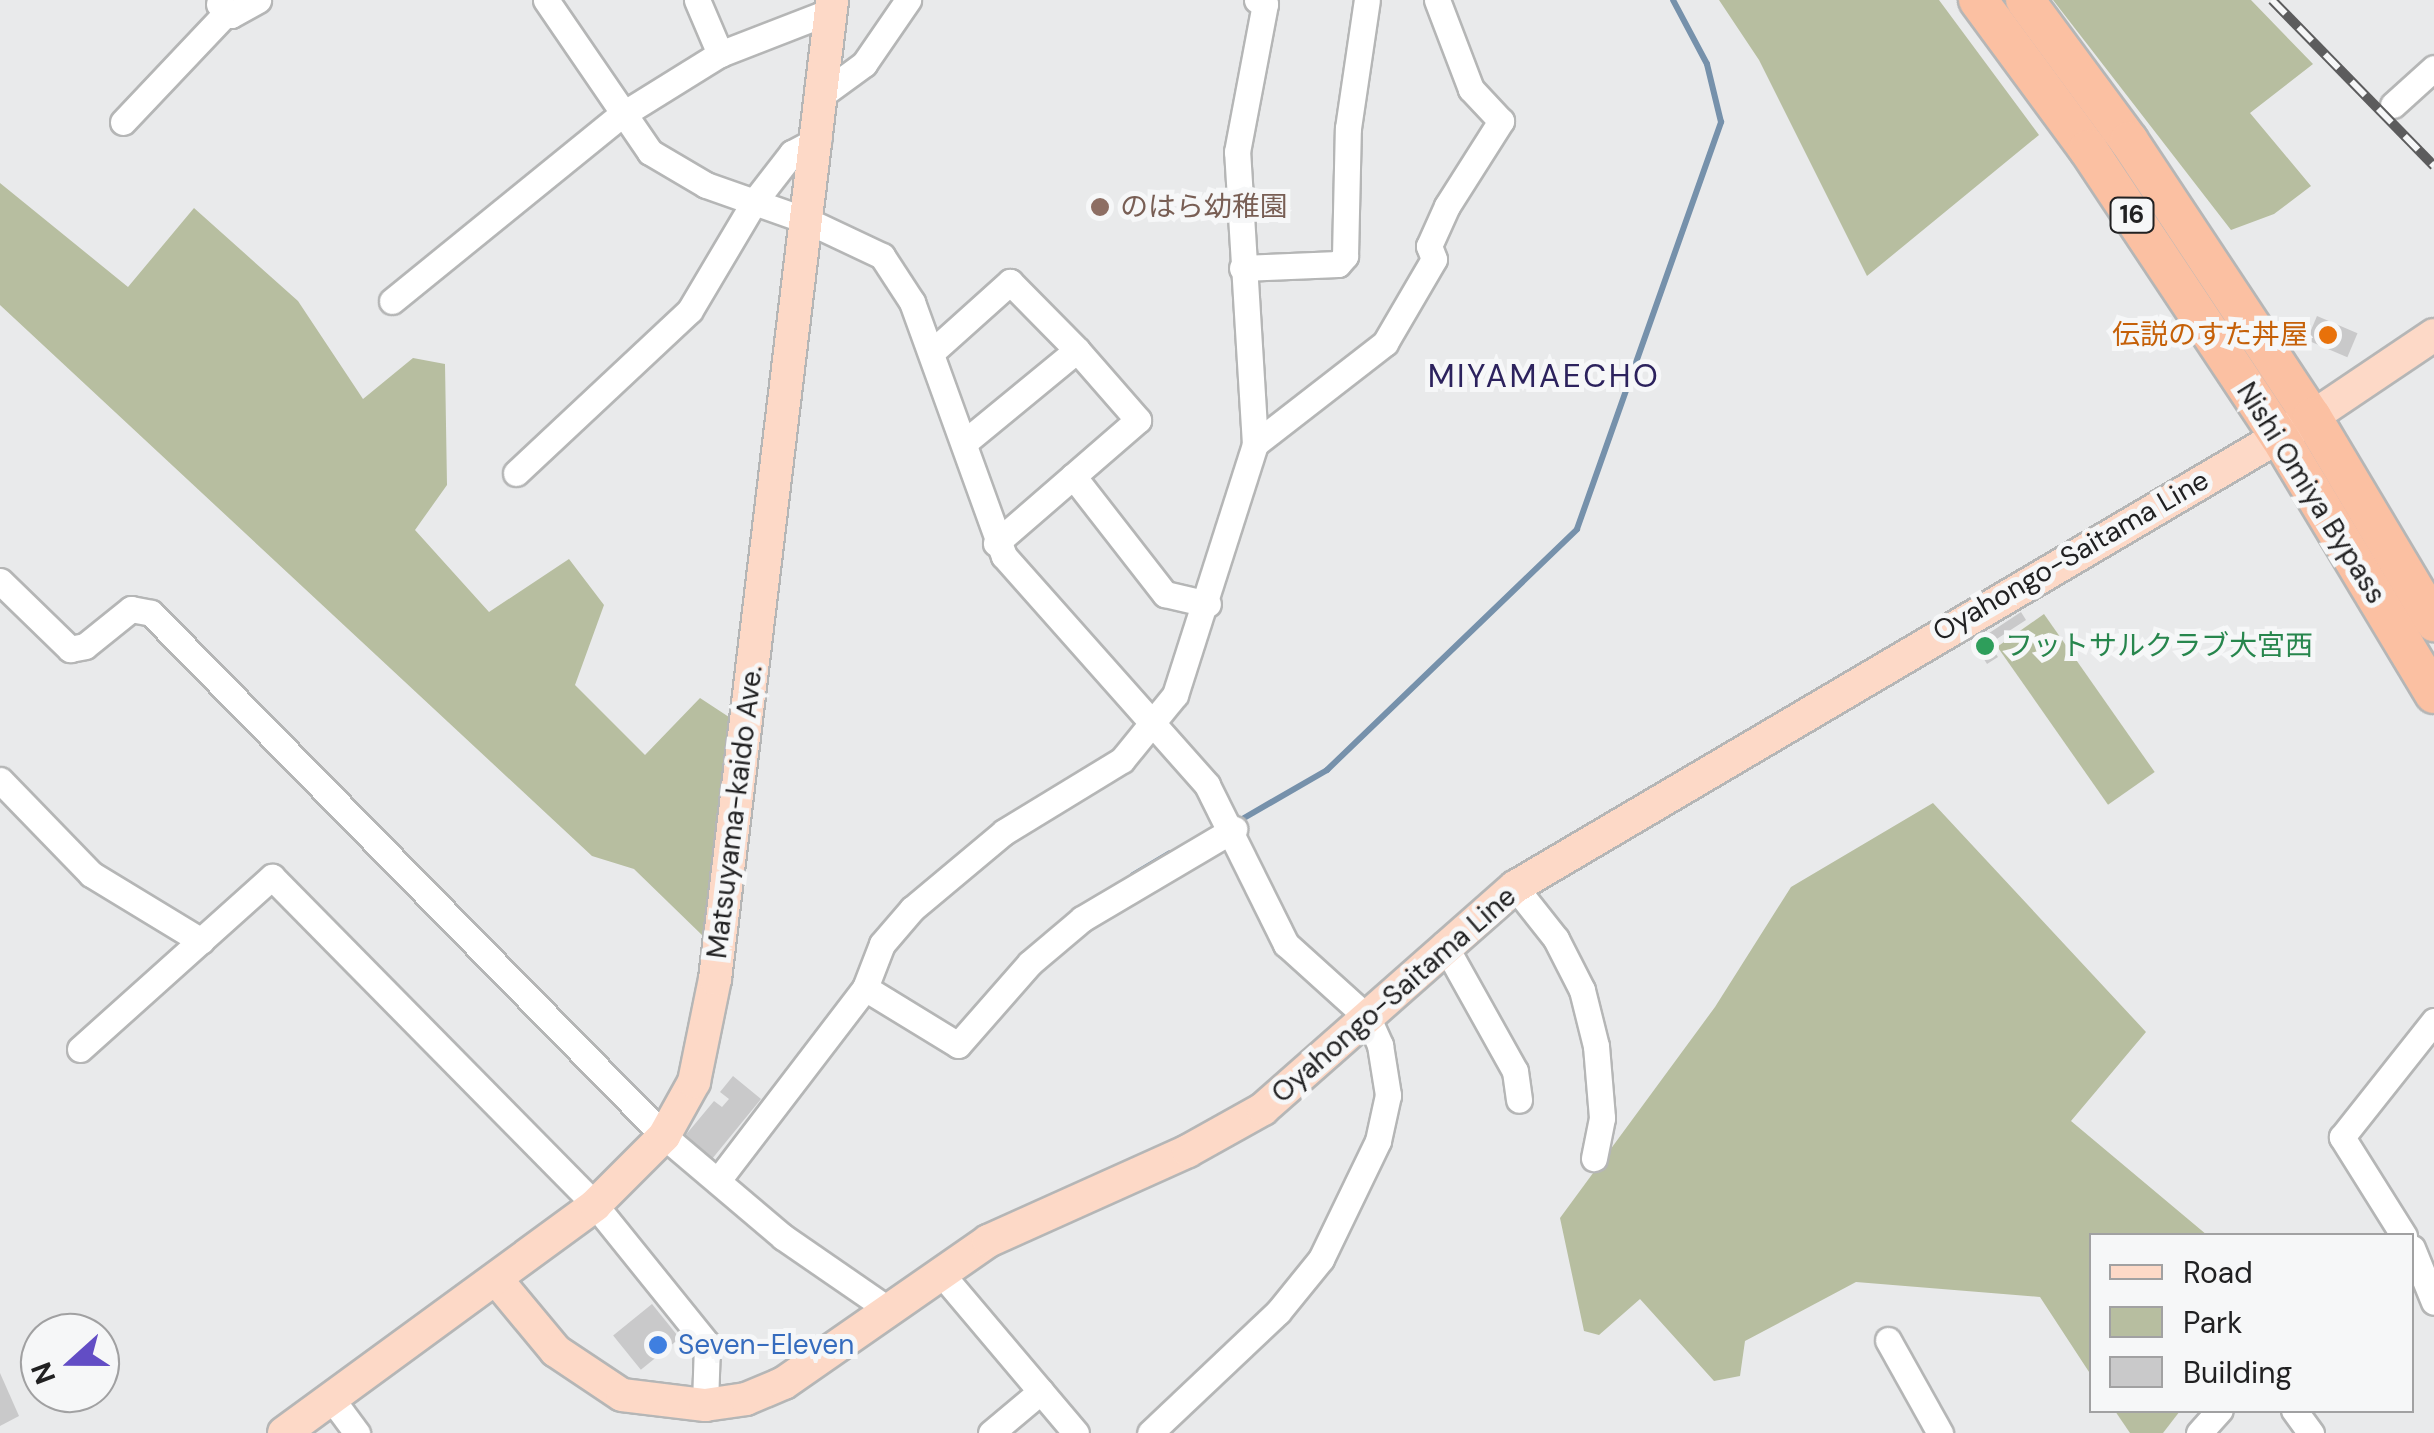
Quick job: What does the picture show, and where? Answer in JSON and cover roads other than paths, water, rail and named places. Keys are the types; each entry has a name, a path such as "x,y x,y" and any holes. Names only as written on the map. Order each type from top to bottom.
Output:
{"highway":[{"name":"Nishi Omiya Bypass","path":"1978,0 2088,149 2279,436 2434,694"},
{"name":"Nishi Omiya Bypass","path":"2025,0 2129,140 2312,417 2434,622"}],"main road":[{"name":"Matsuyama-kaido Ave.","path":"284,1433 595,1205 664,1136 694,1082 710,1018 832,6"},
{"name":"Oyahongo-Saitama Line","path":"497,1280 579,1370 622,1394 704,1419 784,1383 939,1271 988,1241 1226,1132 1304,1080 1444,944 1516,887 2312,417 2434,335"}],"street":[{"path":"123,122 222,6 258,0"},
{"path":"546,0 620,116 650,152 706,185 808,220 882,256 912,302 932,352 996,542 1152,729 1207,785 1234,829 1286,944 1368,1018 1380,1045 1388,1095 1352,1205 1321,1260 1278,1312 1150,1433"},
{"path":"697,0 720,54"},
{"path":"823,94 864,64 908,0"},
{"path":"720,1180 864,988 882,944 912,908 1004,832 1122,760 1152,729 1188,667 1255,444 1238,152 1266,4 1257,0"},
{"path":"1242,268 1338,264 1345,256 1348,128 1367,0"},
{"path":"1255,444 1385,343 1434,259 1428,246 1447,206 1501,120 1471,89 1437,0"},
{"path":"392,301 620,116 720,54 832,6"},
{"path":"2393,104 2434,68"},
{"path":"516,473 690,310 754,202 792,153 818,139"},
{"path":"932,352 1010,282 1138,420 996,542"},
{"path":"965,442 1077,350"},
{"path":"1073,476 1165,594 1208,604"},
{"path":"0,581 70,649 85,646 132,609 151,612 664,1136 782,1237 886,1308"},
{"path":"0,780 78,863 201,941"},
{"path":"864,988 958,1045 1030,963 1082,919 1234,829"},
{"path":"80,1050 272,877 595,1205 707,1344 704,1419"},
{"path":"1516,887 1556,940 1582,990 1596,1046 1601,1100 1594,1158"},
{"path":"1444,944 1515,1071 1519,1100"},
{"path":"2402,1233 2342,1138 2433,1026"},
{"path":"2414,1253 2434,1302"},
{"path":"939,1271 1076,1433"},
{"path":"1888,1340 1940,1433"},
{"path":"991,1433 1041,1391"},
{"path":"331,1398 357,1433"},
{"path":"2199,1433 2217,1413"}],"waterway":[{"path":"1244,818 1327,770 1577,529 1721,122 1707,64 1673,0"},
{"path":"1133,875 1170,853"}],"railway":[{"path":"2272,0 2434,166"}],"place":[{"name":"のはら幼稚園","path":"1100,207"},
{"name":"伝説のすた丼屋","path":"2328,335"},
{"name":"フットサルクラブ大宮西","path":"1985,646"},
{"name":"Seven-Eleven","path":"658,1345"}],"district":[{"name":"MIYAMAECHO","path":"1544,376"}]}
